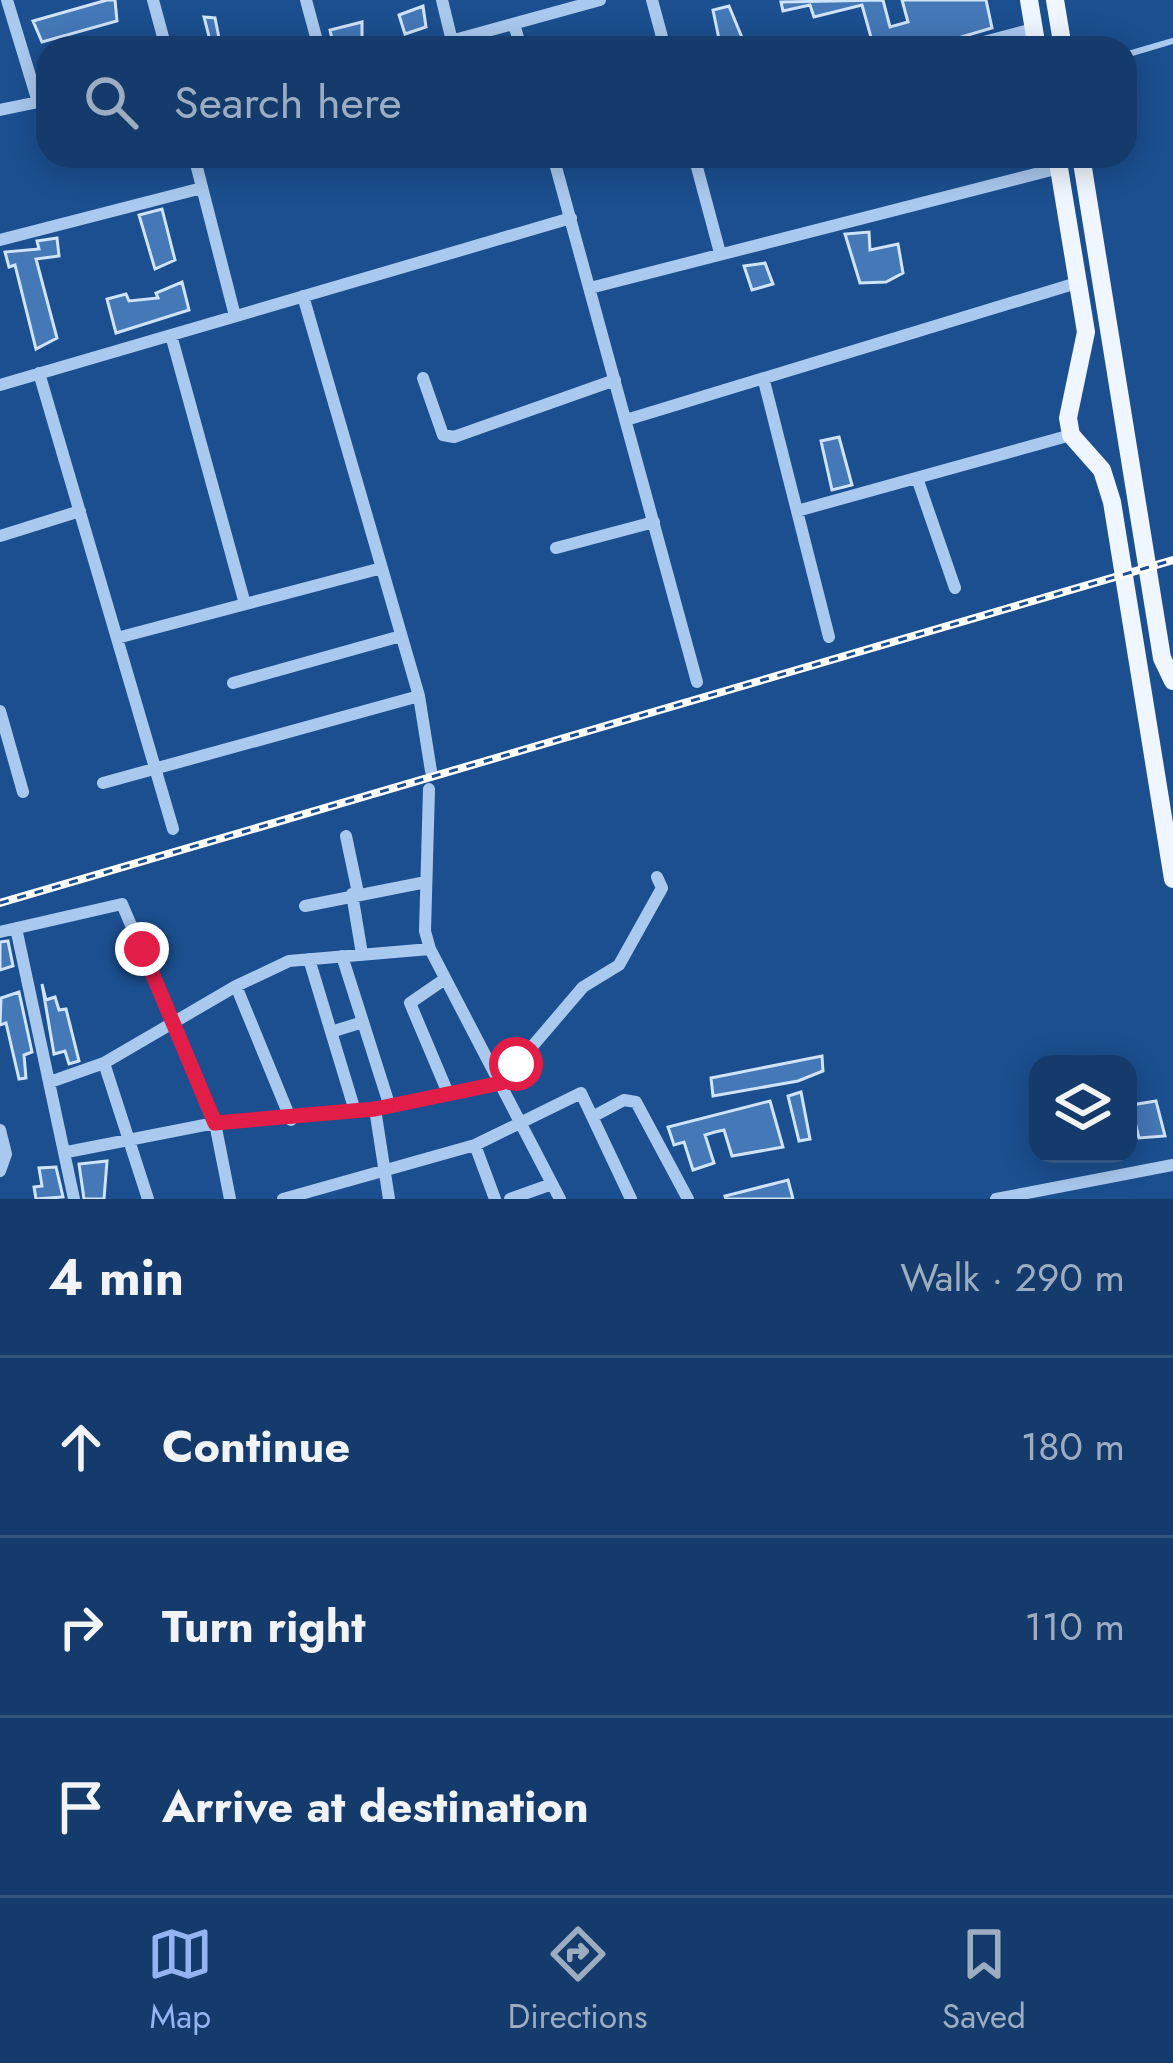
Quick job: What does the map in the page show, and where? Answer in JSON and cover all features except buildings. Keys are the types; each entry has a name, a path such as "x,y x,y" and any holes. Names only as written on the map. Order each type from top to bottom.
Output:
{"main road":[{"path":"1029,0 1035,36"},
{"path":"1055,0 1061,36"},
{"path":"1059,168 1087,351 1071,400 1071,434 1108,485 1173,879"},
{"path":"1083,168 1162,658 1173,681"},
{"path":"1125,579 1150,575"}],"street":[{"path":"7,0 36,81"},
{"path":"153,0 163,36"},
{"path":"306,0 316,36"},
{"path":"442,0 451,36"},
{"path":"468,36 601,0"},
{"path":"652,0 662,36"},
{"path":"514,24 518,36"},
{"path":"0,110 36,102"},
{"path":"197,168 235,316"},
{"path":"556,168 697,682"},
{"path":"697,168 720,253"},
{"path":"590,288 1036,168"},
{"path":"0,240 202,188"},
{"path":"0,385 571,218"},
{"path":"626,420 764,382 1080,282"},
{"path":"303,296 418,696 431,771"},
{"path":"171,335 245,604"},
{"path":"39,373 173,829"},
{"path":"423,377 443,435 454,437 615,380"},
{"path":"764,382 829,637"},
{"path":"797,511 1071,434"},
{"path":"917,478 955,588"},
{"path":"0,536 80,512"},
{"path":"556,548 653,522"},
{"path":"117,638 382,568"},
{"path":"233,682 401,636"},
{"path":"103,783 418,696"},
{"path":"0,711 23,792"},
{"path":"429,790 430,949 442,981 522,1121 560,1199"},
{"path":"346,836 362,954"},
{"path":"67,1152 133,1143 215,1123 291,1120 390,1107 501,1083 583,987 619,965 662,888 657,877"},
{"path":"305,906 426,882"},
{"path":"0,932 122,904 215,1123 229,1199"},
{"path":"16,928 74,1199"},
{"path":"50,1082 104,1063 236,986 290,962 430,949"},
{"path":"342,956 390,1107"},
{"path":"309,959 355,1111"},
{"path":"442,981 410,1003 448,1094"},
{"path":"236,986 291,1120"},
{"path":"331,1032 363,1022"},
{"path":"104,1063 148,1199"},
{"path":"283,1199 475,1145 575,1093 585,1096 631,1199"},
{"path":"594,1116 624,1100 636,1102 688,1199"},
{"path":"375,1109 389,1199"},
{"path":"0,1130 2,1164"},
{"path":"475,1145 495,1199"},
{"path":"996,1199 1173,1165"},
{"path":"510,1199 552,1184"}],"lane":[{"path":"1137,52 1173,41"}],"railway":[{"path":"0,903 1173,560"}],"route":[{"path":"142,949 215,1123 291,1120 390,1107 501,1083 516,1064"}]}
